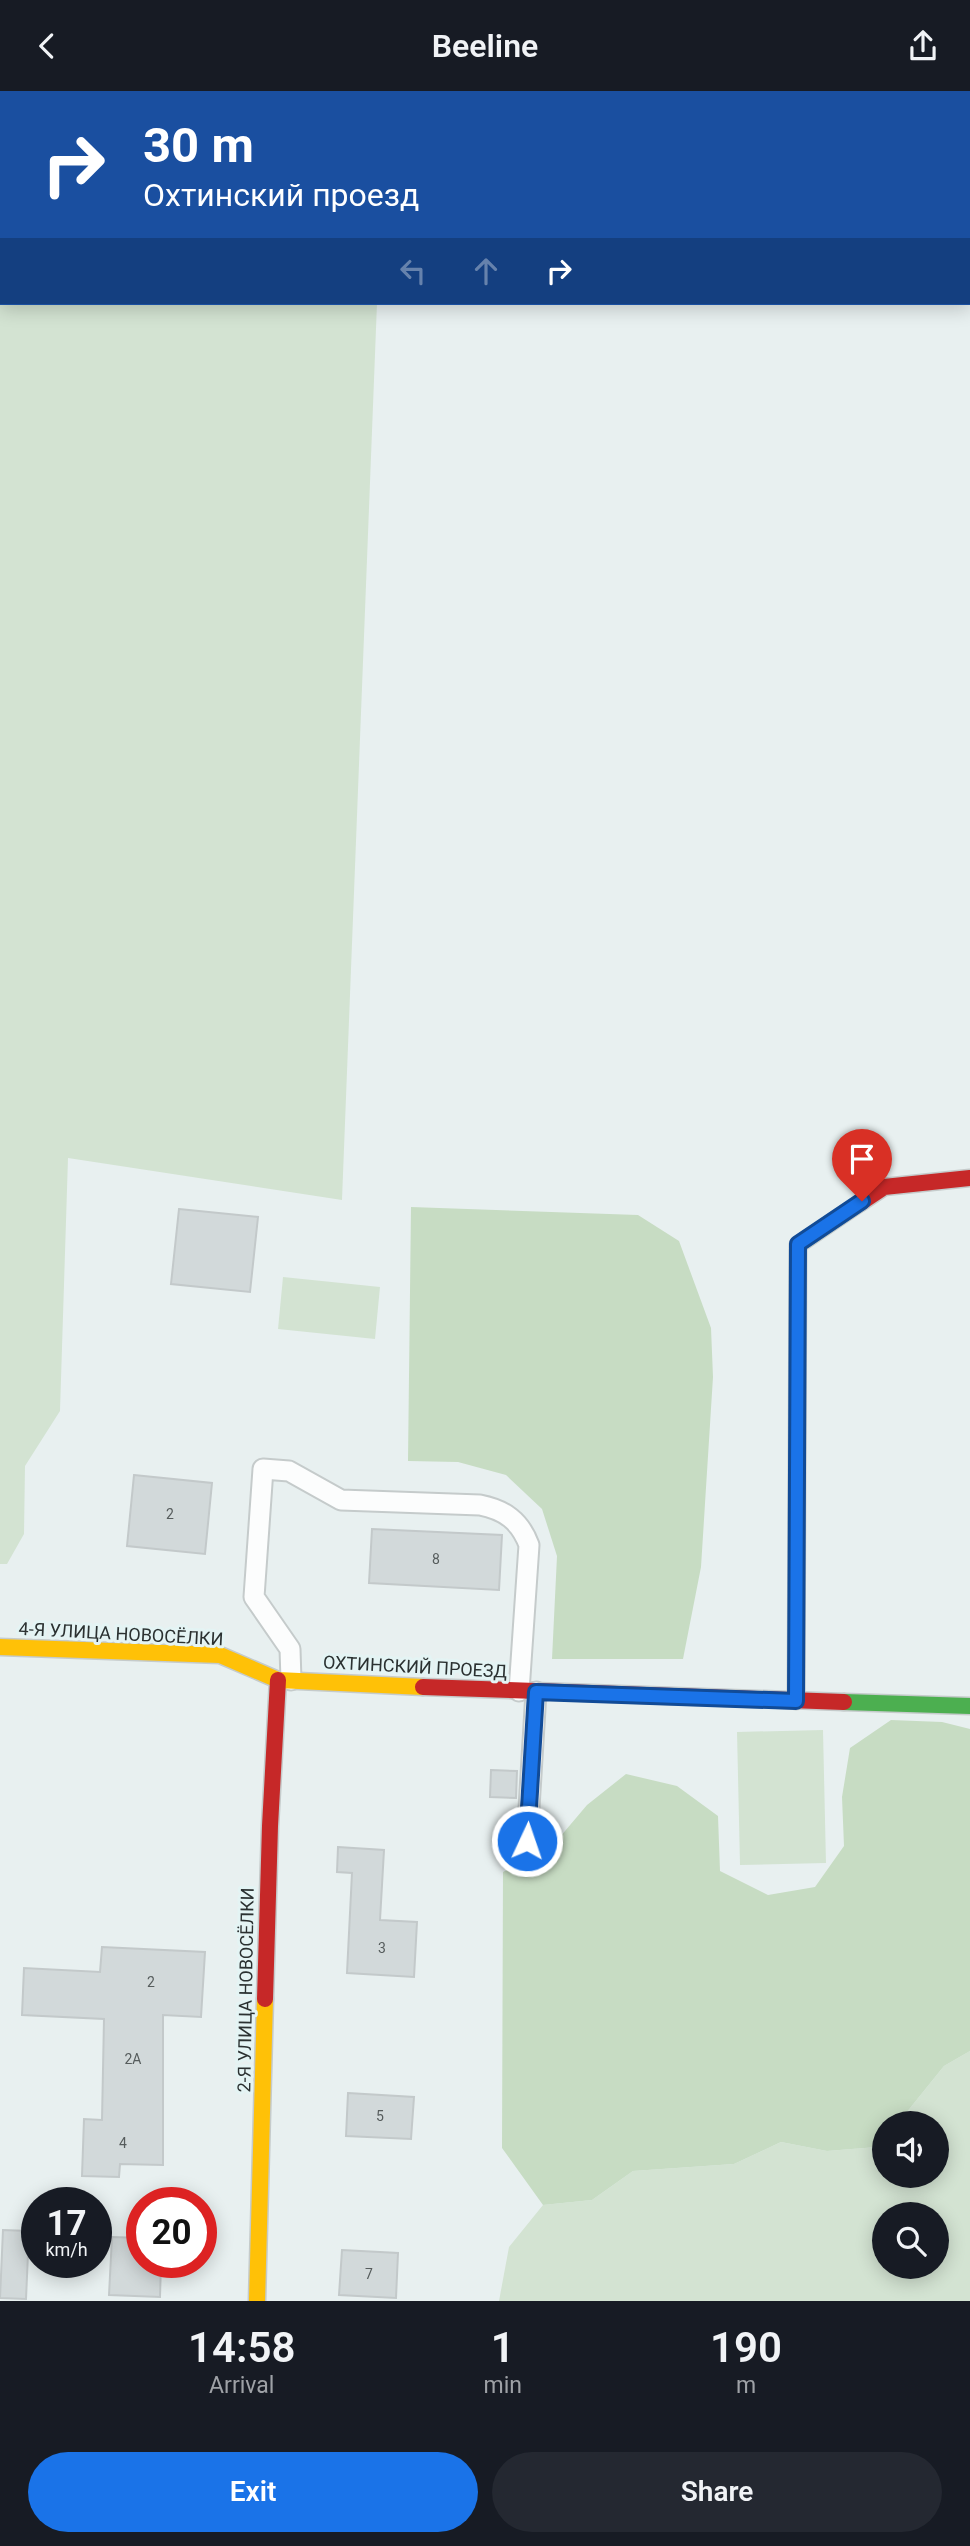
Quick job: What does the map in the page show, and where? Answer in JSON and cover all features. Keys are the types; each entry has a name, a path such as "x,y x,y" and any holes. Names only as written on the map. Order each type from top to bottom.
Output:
{"street":[{"path":"796,1701 798,1244 884,1187 970,1178"},
{"name":"4-Я УЛИЦА НОВОСЁЛКИ","path":"0,1647 220,1655 284,1680"},
{"name":"ОХТИНСКИЙ ПРОЕЗД","path":"284,1680 970,1706"},
{"name":"2-Я УЛИЦА НОВОСЁЛКИ","path":"257,2301 270,1826 284,1680"}],"lane":[{"path":"284,1680 290,1649 254,1597 263,1469 289,1471 341,1500 480,1505 496,1508 509,1516 523,1530 529,1545 527,1841"}],"green space":[{"path":"0,305 377,305 342,1200 68,1158 60,1411 25,1466 24,1534 7,1564 0,1564"},
{"path":"411,1207 638,1215 679,1241 711,1328 713,1377 701,1567 683,1659 552,1659 557,1556 542,1509 506,1475 458,1462 408,1461"},
{"path":"283,1277 380,1287 375,1339 278,1329"},
{"path":"891,1720 942,1722 970,1729 970,2051 944,2066 908,2111 872,2111 872,2147 827,2151 781,2142 734,2164 633,2171 592,2200 543,2205 502,2148 503,1872 554,1844 587,1805 626,1774 677,1786 718,1816 720,1871 768,1895 815,1887 844,1846 842,1797 850,1748"},
{"path":"823,1730 826,1863 740,1865 737,1732"},
{"path":"970,2051 970,2301 499,2301 509,2247 543,2205 592,2200 633,2171 734,2164 781,2142 827,2151 872,2147 872,2188 949,2188 949,2111 908,2111 944,2066"}],"building":[{"path":"179,1209 258,1217 250,1292 171,1284"},
{"path":"134,1475 212,1483 205,1554 127,1546"},
{"path":"372,1529 502,1535 499,1590 369,1583"},
{"path":"491,1770 517,1771 516,1798 490,1797"},
{"path":"338,1847 384,1850 380,1920 417,1922 414,1977 347,1973 352,1873 337,1872"},
{"path":"102,1947 205,1952 201,2017 163,2015 163,2165 120,2164 119,2177 82,2176 84,2119 102,2120 104,2019 22,2015 24,1968 100,1972"},
{"path":"348,2093 414,2097 411,2139 346,2136"},
{"path":"3,2230 21,2231 21,2278 27,2278 26,2299 0,2298"},
{"path":"112,2237 126,2237 126,2278 161,2278 160,2297 109,2295 112,2278"},
{"path":"342,2250 398,2253 396,2298 339,2295"}],"traffic: fast":[{"path":"796,1701 798,1245 860,1203"},
{"path":"844,1702 970,1706"}],"traffic: slow":[{"path":"0,1647 220,1655 278,1680 423,1687"},
{"path":"257,2301 265,1999"}],"traffic: jam":[{"path":"860,1203 884,1187 970,1178"},
{"path":"265,1999 278,1680"},
{"path":"423,1687 844,1702"}],"route":[{"path":"527,1841 536,1692 796,1701 798,1244 862,1201"}]}
